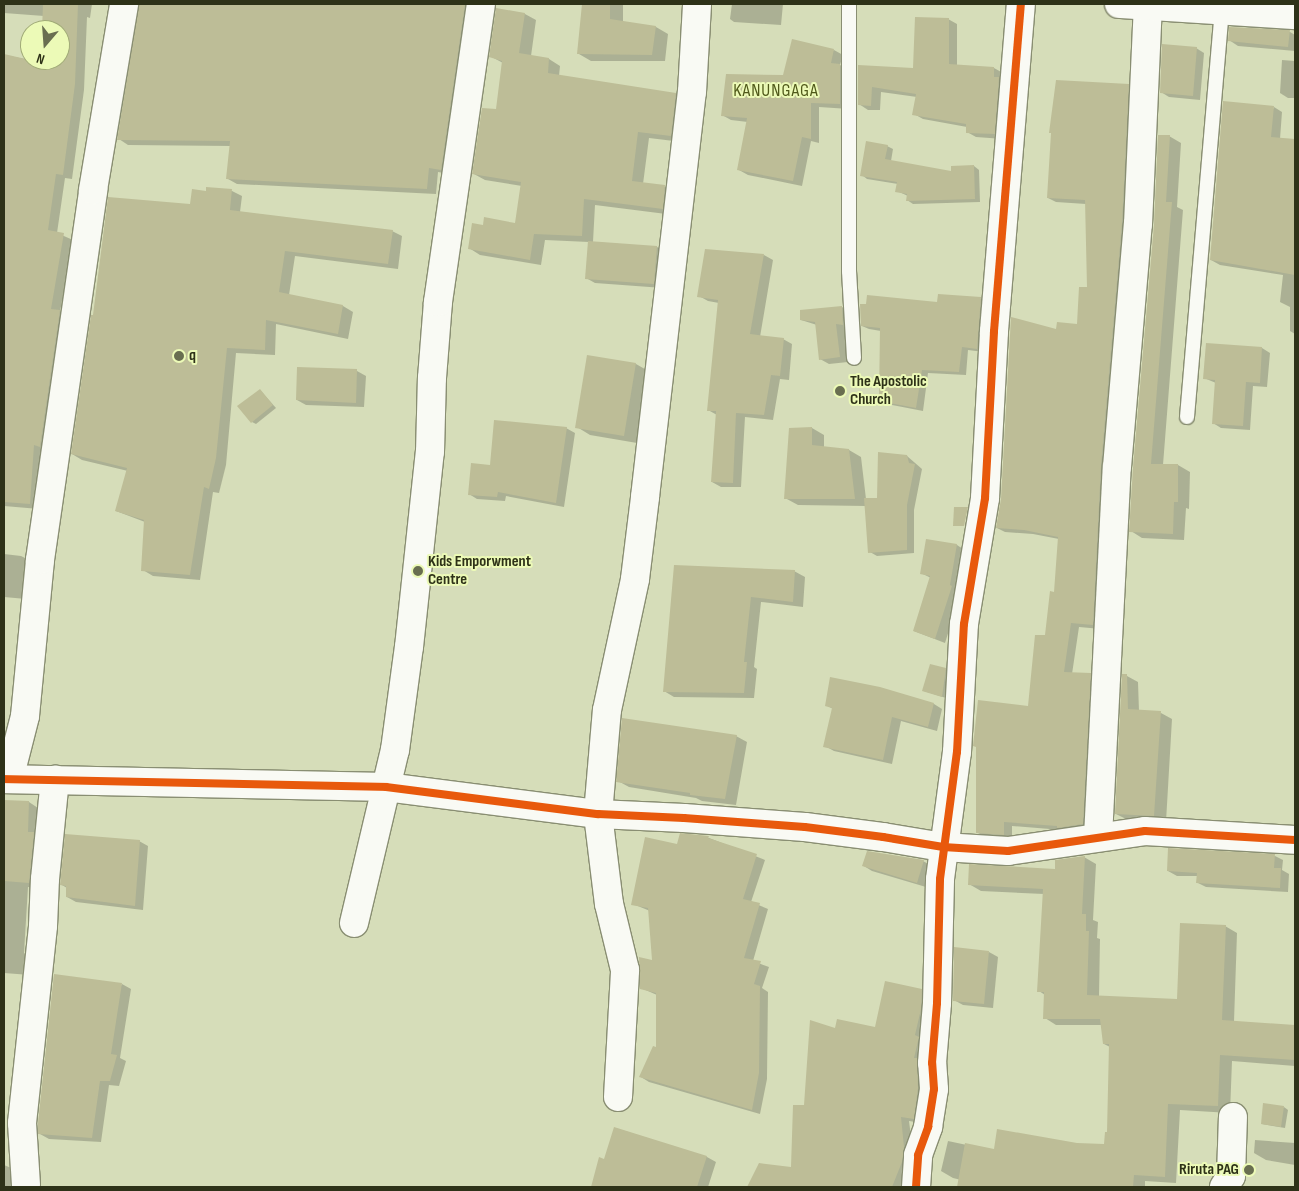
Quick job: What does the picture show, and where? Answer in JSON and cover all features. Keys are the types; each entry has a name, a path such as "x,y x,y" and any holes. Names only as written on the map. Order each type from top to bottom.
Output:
{"street":[{"path":"124,4 93,190 40,560 25,716 6,778 386,787 598,814 806,827 883,836 943,847 1008,851 1145,831 1212,833 1295,840"},
{"path":"354,923 395,750 409,647 430,452 432,378 438,302 481,4"},
{"path":"618,1097 625,970 609,904 598,814 607,710 635,579 692,92 697,4"},
{"path":"916,1187 918,1155 928,1127 934,1089 932,1063 937,1003 940,879 956,752 964,624 986,498 994,331 1021,4"},
{"path":"1119,4 1295,15"},
{"path":"1098,837 1117,467 1138,224 1148,6"},
{"path":"26,1185 22,1123 43,926 45,879 55,779"},
{"path":"1224,1187 1231,1176 1233,1117"}],"lane":[{"path":"849,4 849,271 854,358"},
{"path":"1187,417 1222,10"}],"building":[{"path":"43,4 78,4 75,84 63,175 56,174 48,230 64,233 51,309 60,310 40,447 34,445 30,504 4,502 4,54 20,58 20,70 70,70 70,20 42,20"},
{"path":"139,4 465,4 441,170 429,168 427,189 226,179 230,141 117,140"},
{"path":"582,4 610,4 610,19 656,26 652,55 577,54"},
{"path":"496,8 525,13 519,53 549,58 548,73 676,93 671,136 638,132 632,181 665,185 663,209 584,199 582,236 534,234 530,260 468,249 472,223 483,225 484,217 515,223 521,182 472,174 482,108 496,109 502,61 489,57"},
{"path":"915,17 949,18 949,64 994,67 994,77 999,77 995,134 966,133 966,124 912,115 916,94 872,87 871,106 858,105 858,65 913,68"},
{"path":"1229,27 1290,30 1288,47 1228,41"},
{"path":"792,39 834,49 831,63 840,64 840,104 811,103 811,139 802,137 793,181 737,170 747,118 721,116 726,74 783,75"},
{"path":"1162,44 1197,47 1193,96 1160,93"},
{"path":"1056,80 1129,84 1122,223 1101,466 1093,625 1071,623 1064,672 1091,673 1083,824 1057,828 1057,826 1004,822 1004,835 976,833 976,747 973,746 978,700 1028,706 1035,635 1045,635 1050,591 1054,592 1058,537 1024,530 996,528 1001,499 1011,317 1056,329 1057,322 1077,324 1079,287 1087,287 1085,200 1047,198 1051,133 1049,133"},
{"path":"1223,101 1274,106 1271,137 1295,139 1295,275 1210,260"},
{"path":"1158,135 1170,135 1166,202 1172,202 1151,464 1178,464 1178,502 1174,502 1173,534 1129,532 1154,225"},
{"path":"866,141 888,145 885,159 951,171 951,166 974,165 975,199 906,201 907,194 895,192 897,182 860,176"},
{"path":"206,187 232,189 230,210 393,230 388,264 285,251 279,292 343,305 338,334 266,320 265,350 227,348 216,458 209,489 204,487 190,575 141,571 144,520 115,511 127,468 71,454 91,315 93,315 108,197 190,204 192,189 206,191"},
{"path":"588,241 657,246 654,284 585,279"},
{"path":"705,249 764,254 750,334 784,338 780,376 771,375 764,415 736,413 733,483 711,482 716,411 707,411 718,300 697,297"},
{"path":"938,294 981,297 977,349 962,347 959,372 922,370 916,408 879,401 880,328 861,326 860,304 866,304 867,295 937,302"},
{"path":"842,306 843,325 836,324 840,357 819,360 815,322 800,320 800,310"},
{"path":"1206,343 1262,347 1260,383 1246,382 1243,426 1212,424 1215,380 1203,379"},
{"path":"587,355 636,363 624,436 575,428"},
{"path":"297,367 357,369 356,403 296,400"},
{"path":"260,389 273,405 251,423 237,406"},
{"path":"494,420 567,427 556,503 498,492 497,497 468,495 471,463 490,465"},
{"path":"812,427 812,445 849,449 855,499 784,499 789,428"},
{"path":"878,452 907,455 909,463 915,464 907,505 907,550 868,553 864,498 877,498"},
{"path":"954,507 968,507 964,526 953,526"},
{"path":"926,539 957,544 950,585 952,586 935,639 913,631 930,576 920,574"},
{"path":"674,565 795,570 793,602 751,597 744,662 747,662 744,693 663,692"},
{"path":"930,664 946,668 942,697 922,691"},
{"path":"1122,674 1127,674 1128,709 1161,711 1154,816 1115,814"},
{"path":"830,677 880,687 934,703 928,727 892,717 883,760 823,747 832,708 825,706"},
{"path":"622,718 737,735 725,799 616,782"},
{"path":"4,800 29,801 28,832 34,832 29,883 4,881"},
{"path":"680,833 709,836 708,838 757,854 743,899 760,903 744,958 761,961 754,984 760,986 759,1073 752,1110 639,1077 653,1046 656,1047 656,993 640,989 639,957 652,960 648,908 631,905 645,837 677,844"},
{"path":"65,834 140,840 135,906 66,897 66,886 60,885"},
{"path":"1168,848 1275,854 1274,868 1281,868 1280,888 1196,883 1197,873 1167,871"},
{"path":"867,851 924,860 917,883 862,866"},
{"path":"1085,856 1082,914 1086,914 1086,931 1089,931 1087,995 1177,999 1180,923 1226,925 1222,1020 1295,1025 1295,1060 1220,1055 1218,1106 1168,1104 1165,1177 1134,1175 1133,1187 957,1187 965,1143 994,1149 997,1129 1077,1143 1104,1144 1105,1132 1107,1132 1109,1044 1103,1044 1100,1019 1043,1019 1044,992 1037,992 1043,889 968,885 969,864 1055,869 1055,860"},
{"path":"954,947 989,951 984,1004 953,1001"},
{"path":"54,974 122,983 111,1054 117,1055 110,1081 100,1081 92,1138 38,1134"},
{"path":"885,981 922,989 921,1009 915,1035 919,1037 914,1058 917,1058 918,1088 914,1119 901,1117 904,1147 902,1162 892,1187 747,1187 759,1163 791,1167 793,1105 804,1105 810,1020 835,1028 837,1019 875,1027"},
{"path":"1263,1103 1284,1106 1281,1127 1261,1124"},
{"path":"614,1127 707,1156 697,1187 591,1187 599,1157 604,1159"}],"cycle path":[{"path":"916,1187 918,1155 928,1127 934,1089 932,1063 937,1003 940,879 957,752 964,624 985,498 994,331 1021,4"},
{"path":"4,779 386,787 598,814 805,827 943,847 1008,851 1145,831 1295,840"}],"place":[{"name":"q","path":"179,356"},
{"name":"The Apostolic Church","path":"840,391"},
{"name":"Kids Emporwment Centre","path":"418,571"},
{"name":"Riruta PAG","path":"1249,1170"}],"district":[{"name":"KANUNGAGA","path":"776,91"}]}
